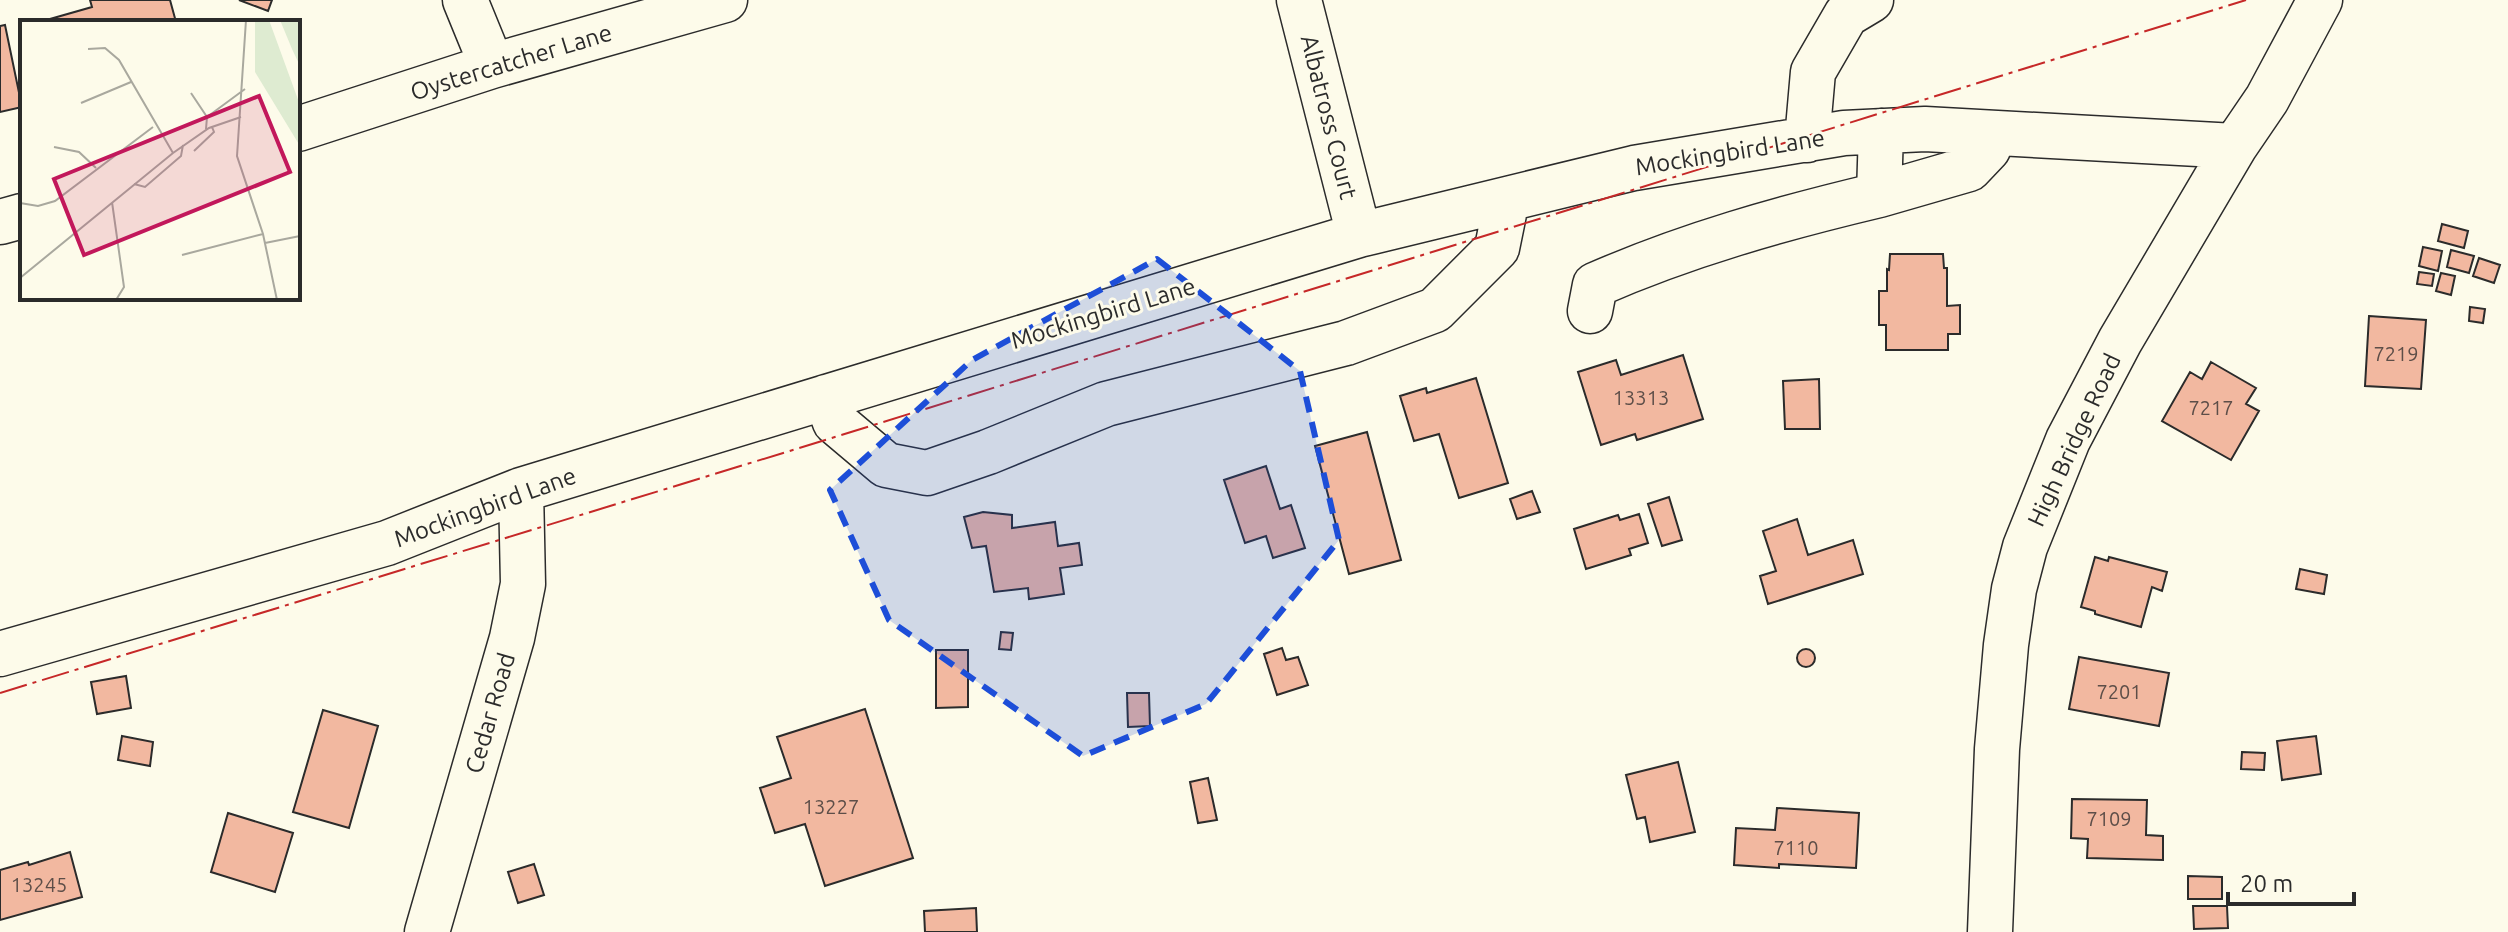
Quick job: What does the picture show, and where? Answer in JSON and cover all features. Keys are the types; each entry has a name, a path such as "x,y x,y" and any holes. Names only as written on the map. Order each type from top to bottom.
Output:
{"street":[{"path":"465,0 492,66"},
{"name":"Oystercatcher Lane","path":"300,128 492,66 725,0"},
{"name":"Albatross Court","path":"1299,0 1359,235"},
{"path":"1807,140 1813,72 1846,15 1870,0"},
{"name":"High Bridge Road","path":"1990,932 1997,749 2006,645 2014,589 2025,547 2068,440 2120,341 2235,146 2267,99 2320,0"},
{"name":"Mockingbird Lane","path":"0,654 387,543 521,490 1359,235 1634,168 1844,133 1925,129 2235,146"},
{"path":"1879,195 1881,131"},
{"path":"1590,311 1595,285 1650,261 1813,210 1969,169 1988,149 1995,133"},
{"path":"826,397 835,422 886,465 927,473 1106,404 1346,343 1435,310 1497,248 1507,199"},
{"path":"0,222 20,217"},
{"name":"Cedar Road","path":"427,932 512,638 523,584 521,490"}],"highlighted area":[{"path":"1157,259 1300,371 1339,540 1206,704 1083,756 889,620 830,490 972,360"}],"building":[{"path":"90,0 170,0 175,20 50,19 92,7"},
{"path":"239,0 272,0 268,11"},
{"path":"5,25 20,107 0,112 0,26"},
{"path":"2442,224 2468,231 2464,248 2438,241"},
{"path":"2423,247 2442,251 2438,271 2419,266"},
{"path":"2451,250 2474,256 2469,273 2447,267"},
{"path":"1890,254 1943,254 1944,268 1947,268 1947,306 1960,305 1960,334 1948,334 1948,350 1886,350 1886,325 1879,325 1879,291 1887,291"},
{"path":"2479,258 2500,265 2494,283 2473,276"},
{"path":"2419,272 2434,274 2432,286 2417,284"},
{"path":"2441,273 2455,276 2451,295 2436,291"},
{"path":"2470,307 2485,309 2483,323 2469,321"},
{"path":"2369,316 2426,320 2421,389 2365,386"},
{"path":"1683,355 1703,419 1637,440 1635,434 1601,445 1578,372 1616,360 1621,375"},
{"path":"2211,362 2256,388 2246,404 2259,411 2231,460 2162,421 2190,372 2202,379"},
{"path":"1476,378 1508,483 1459,498 1439,434 1414,441 1400,396 1426,388 1427,393"},
{"path":"1819,379 1820,429 1785,429 1783,381"},
{"path":"1367,432 1401,560 1349,574 1315,446"},
{"path":"1266,466 1280,509 1291,505 1305,548 1273,558 1266,536 1245,543 1224,480"},
{"path":"1532,491 1540,512 1517,519 1510,499"},
{"path":"1669,497 1682,540 1662,546 1648,504"},
{"path":"983,512 1012,515 1012,528 1055,522 1058,546 1079,543 1082,565 1060,568 1064,594 1029,599 1028,588 994,592 986,546 972,548 964,517"},
{"path":"1639,514 1648,543 1629,549 1631,555 1586,569 1574,529 1618,515 1620,520"},
{"path":"1797,519 1808,555 1853,540 1863,574 1768,604 1760,576 1776,571 1763,531"},
{"path":"2095,557 2108,561 2109,557 2167,572 2162,591 2152,587 2141,627 2081,607"},
{"path":"2300,569 2327,575 2324,594 2296,589"},
{"path":"1001,632 1013,633 1011,650 999,649"},
{"path":"1282,648 1286,660 1298,657 1308,685 1277,695 1264,654"},
{"path":"1806,649 1815,658 1806,667 1797,658"},
{"path":"936,650 968,650 968,707 936,708"},
{"path":"2079,657 2169,673 2159,726 2069,709"},
{"path":"126,676 131,708 97,714 91,682"},
{"path":"1127,693 1149,693 1150,726 1128,727"},
{"path":"865,709 913,858 825,886 805,824 775,833 760,788 791,778 777,737"},
{"path":"323,710 378,726 349,828 293,812"},
{"path":"122,736 153,742 150,766 118,760"},
{"path":"2316,736 2321,774 2282,780 2277,741"},
{"path":"2242,752 2265,753 2264,770 2241,769"},
{"path":"1678,762 1695,832 1650,842 1645,817 1637,819 1626,775"},
{"path":"1208,778 1217,820 1198,823 1190,782"},
{"path":"2072,799 2147,800 2146,835 2163,836 2163,860 2087,858 2088,839 2071,838"},
{"path":"1777,808 1859,813 1856,868 1734,865 1736,828 1775,830"},
{"path":"228,813 293,833 275,892 211,872"},
{"path":"70,852 82,897 0,920 0,870"},
{"path":"534,864 544,895 518,903 508,872"},
{"path":"2188,876 2222,877 2222,899 2188,899"},
{"path":"2193,906 2227,906 2228,928 2194,929"},
{"path":"976,908 977,932 925,932 924,911"}],"power":[{"path":"0,693 2246,0"}]}
